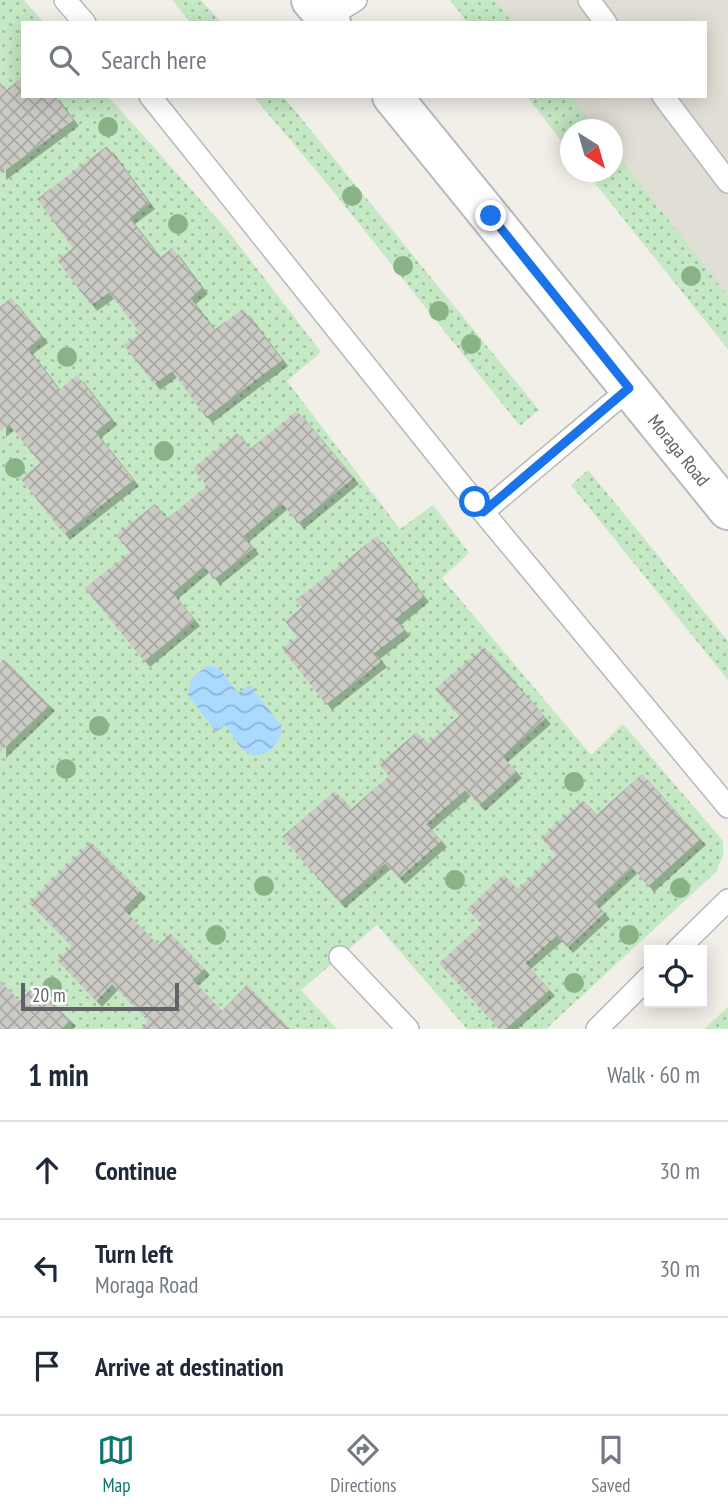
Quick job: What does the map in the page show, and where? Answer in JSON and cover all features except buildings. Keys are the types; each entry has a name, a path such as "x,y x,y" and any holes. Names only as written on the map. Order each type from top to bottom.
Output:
{"street":[{"name":"Moraga Road","path":"394,98 728,510"}],"lane":[{"path":"65,0 83,21"},
{"path":"589,0 605,21"},
{"path":"152,98 483,512 728,807"},
{"path":"665,98 728,182"},
{"path":"483,512 629,388"},
{"path":"682,945 728,900"},
{"path":"340,957 408,1029"},
{"path":"597,1029 644,982"}],"shaded area":[{"path":"450,0 728,0 728,349 594,182 623,182 623,119 560,119 560,139 529,98 707,98 707,21 466,21"}],"green space":[{"path":"0,0 24,0 42,21 21,21 21,98 110,98 228,231 321,352 287,381 400,529 433,505 469,553 442,578 591,755 623,724 723,841 723,856 716,872 546,1029 467,1029 377,925 301,990 337,1029 0,1029"},
{"path":"172,0 201,0 220,21 189,21"},
{"path":"450,0 495,0 511,21 466,21"},
{"path":"255,98 285,98 539,410 520,426 325,181"},
{"path":"529,98 573,98 589,119 560,119 560,139"},
{"path":"623,162 728,296 728,349 594,182 623,182"},
{"path":"588,470 728,641 728,680 571,485"},
{"path":"728,1007 728,1029 704,1029"}],"water":[{"path":"206,667 220,669 238,693 250,685 281,725 276,744 265,753 258,755 245,751 225,725 216,732 188,695 192,678"}],"route":[{"path":"475,502 483,512 629,388 491,216"}]}
